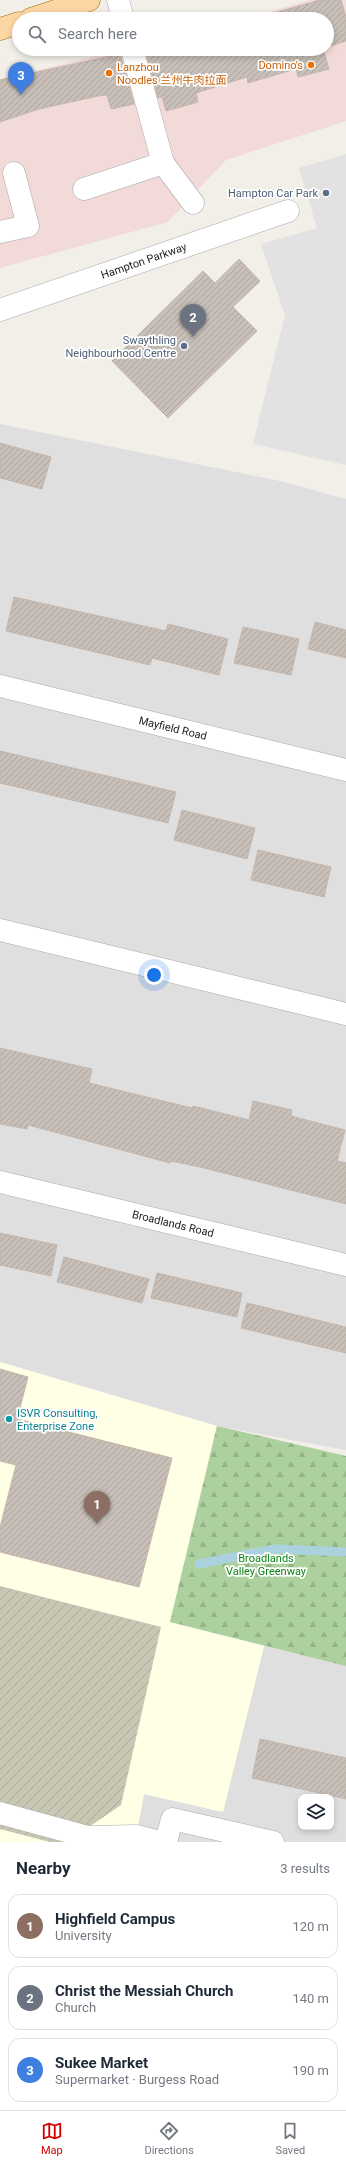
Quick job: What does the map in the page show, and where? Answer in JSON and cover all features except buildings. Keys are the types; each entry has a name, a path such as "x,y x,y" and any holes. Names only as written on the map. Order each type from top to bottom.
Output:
{"main road":[{"path":"52,12 89,0"},
{"path":"0,29 12,25"}],"street":[{"path":"118,0 121,12"},
{"path":"134,56 163,163 193,203"},
{"path":"84,188 163,163"},
{"path":"0,232 28,226 14,173"},
{"name":"Hampton Parkway","path":"0,310 288,211"},
{"name":"Mayfield Road","path":"0,686 346,770"},
{"path":"0,930 346,1014"},
{"name":"Broadlands Road","path":"0,1182 346,1266"},
{"path":"0,1813 88,1837 136,1836 160,1842"},
{"path":"166,1842 172,1819 273,1842"}],"shaded area":[{"path":"309,0 346,0 346,121 226,160 168,222 0,268 0,79 96,56 334,56 334,12 269,12"},
{"path":"346,154 346,465 253,444 285,315 261,244 317,228 299,168"},
{"path":"0,424 280,481 346,499 346,1450 217,1426 0,1362"},
{"path":"0,1362 217,1426 170,1622 264,1646 223,1812 144,1794 135,1842 0,1842"},
{"path":"0,1586 161,1627 121,1805 67,1842 50,1842 0,1829"},
{"path":"264,1646 346,1664 346,1842 135,1842 144,1794 223,1812"}],"green space":[{"name":"Broadlands Valley Greenway","path":"217,1426 346,1456 346,1666 170,1622"}],"waterway":[{"path":"199,1564 274,1549 346,1552"}],"place":[{"name":"Domino's","path":"311,65"},
{"name":"Lanzhou Noodles 兰州牛肉拉面","path":"109,73"},
{"name":"Sukee Market","path":"21,95"},
{"name":"Hampton Car Park","path":"326,193"},
{"name":"Christ the Messiah Church","path":"193,337"},
{"name":"Swaythling Neighbourhood Centre","path":"184,346"},
{"name":"ISVR Consulting, Enterprise Zone","path":"9,1419"},
{"name":"Highfield Campus","path":"97,1524"}]}
